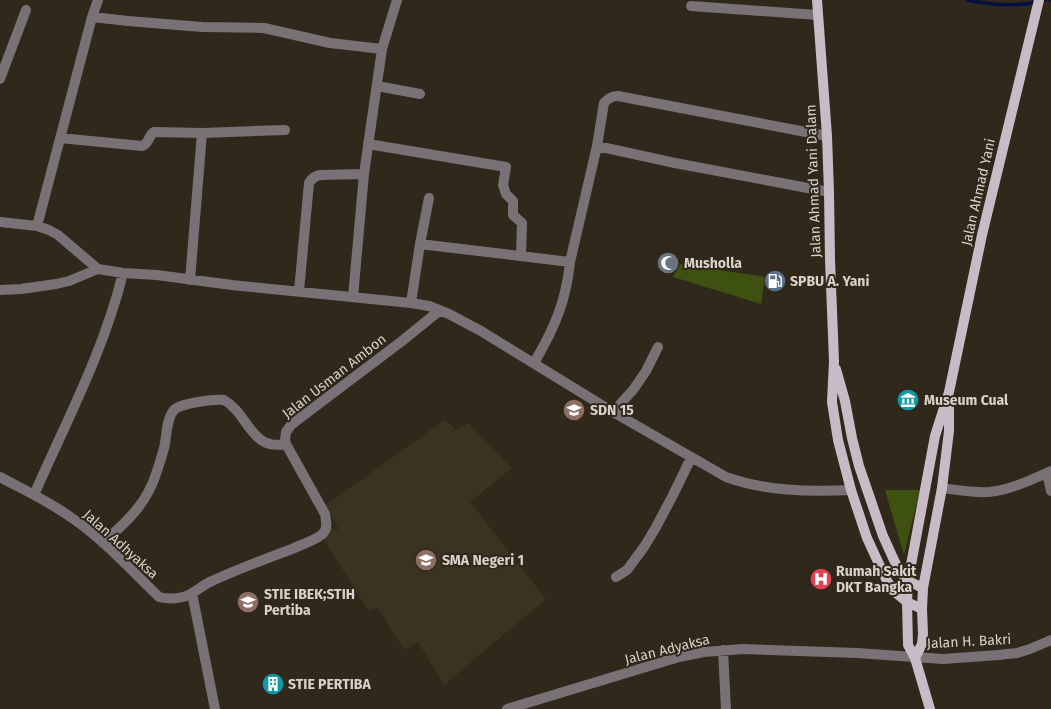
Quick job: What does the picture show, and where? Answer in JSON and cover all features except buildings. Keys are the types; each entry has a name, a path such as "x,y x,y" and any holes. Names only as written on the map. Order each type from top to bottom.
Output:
{"main road":[{"name":"Jalan Ahmad Yani Dalam","path":"817,0 827,136 834,361 832,402 838,440 851,490 868,538 887,581 896,593 907,602 922,609"},
{"name":"Jalan Ahmad Yani","path":"930,709 915,658 908,645 908,581 927,486 935,436 949,392 982,235 1039,0"},
{"name":"Jalan Ahmad Yani Dalam","path":"834,361 845,401 859,466 883,536 899,571 908,581 923,588"},
{"name":"Jalan Ahmad Yani","path":"915,658 922,644 923,588 942,488 949,431 949,392"}],"street":[{"path":"37,226 92,17 98,0"},
{"path":"353,297 364,174 382,49 397,0"},
{"path":"691,6 818,15"},
{"path":"0,79 26,10"},
{"path":"92,17 202,27 264,28 330,43 382,49"},
{"path":"377,86 420,94"},
{"path":"534,364 547,341 563,302 569,275 570,262 597,146 604,103 608,99 613,96 618,96 827,136"},
{"path":"60,138 142,146 147,144 154,132 202,134 284,130"},
{"path":"190,280 202,134"},
{"path":"368,144 506,167 504,189 506,194 513,201 513,215 522,223 521,256"},
{"path":"597,146 675,163 829,192"},
{"path":"299,291 309,183 311,179 320,175 364,174"},
{"path":"411,303 429,198"},
{"path":"0,222 37,226 49,230 58,235 98,269"},
{"path":"420,244 570,262"},
{"path":"0,290 15,290 56,284 69,281 98,269 429,306 458,318 481,331 613,412 726,477 755,486 778,489 827,491 851,490"},
{"path":"34,495 93,366 118,295 124,273"},
{"name":"Jalan Usman Ambon","path":"286,444 286,432 292,426 439,311"},
{"path":"613,412 633,390 646,371 658,347"},
{"path":"103,543 133,515 148,494 156,475 164,447 169,420 176,408 198,402 224,400 238,411 259,439 271,445 278,446 286,444 325,514 326,526 324,532 318,537 210,581 188,595 215,709"},
{"path":"616,577 627,570 644,547 673,495 691,458"},
{"path":"942,488 989,492 1015,486 1049,472 1051,491"},
{"name":"Jalan Adhyaksa","path":"0,477 73,518 103,543 159,597 172,598 188,595"},
{"name":"Jalan H. Bakri","path":"886,656 942,659 1008,654 1030,649 1051,640"},
{"name":"Jalan Adyaksa","path":"507,709 679,657 704,652 744,649 821,651 886,656"},
{"path":"723,650 726,709"}],"shaded area":[{"name":"SMA Negeri 1","path":"445,420 456,430 468,423 512,468 470,502 546,599 444,685 418,642 404,650 378,608 368,611 325,541 326,527 339,530 326,505"}],"green space":[{"path":"679,264 765,277 761,304 673,277"},
{"path":"885,490 920,490 904,555"}],"waterway":[{"path":"967,0 988,4 1009,5 1029,4 1045,0"}],"place":[{"name":"Musholla","path":"668,263"},
{"name":"SPBU A. Yani","path":"775,281"},
{"name":"Museum Cual","path":"908,400"},
{"name":"SDN 15","path":"574,410"},
{"name":"SMA Negeri 1","path":"426,560"},
{"name":"Rumah Sakit DKT Bangka","path":"821,579"},
{"name":"STIE IBEK;STIH Pertiba","path":"248,602"},
{"name":"STIE PERTIBA","path":"273,684"}]}
